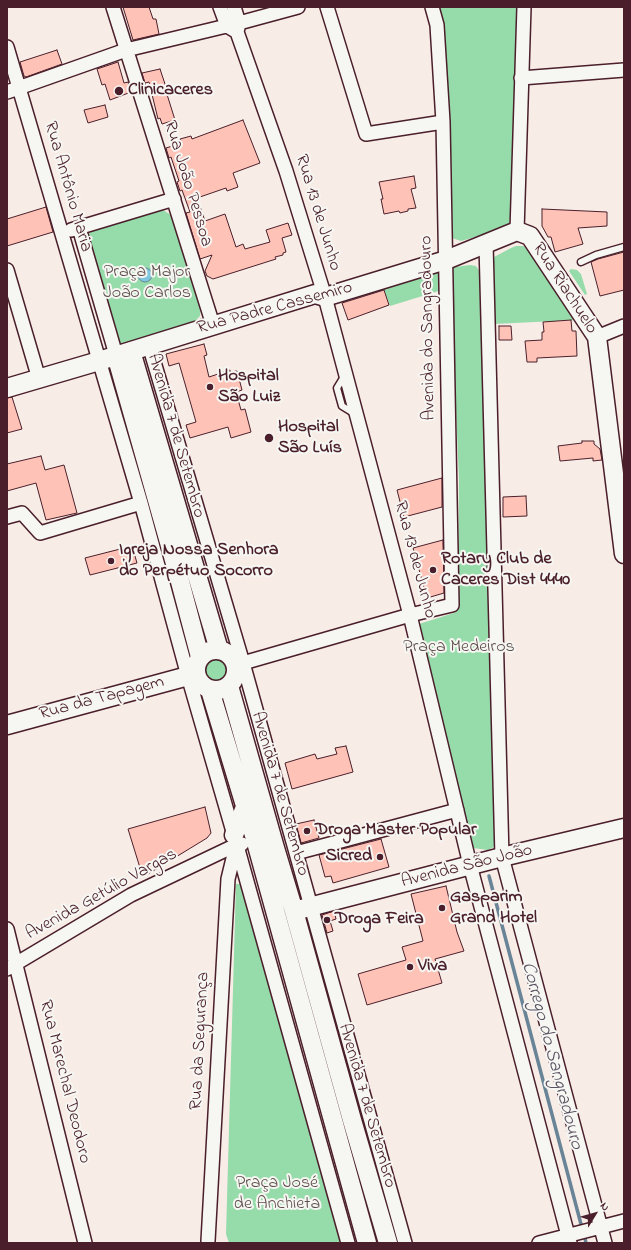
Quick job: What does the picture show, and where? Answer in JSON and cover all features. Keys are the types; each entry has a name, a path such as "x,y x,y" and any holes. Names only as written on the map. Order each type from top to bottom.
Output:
{"main road":[{"name":"Rua Padre Cassemiro","path":"7,388 315,294 325,297 446,260 517,231"},
{"name":"Rua Riachuelo","path":"517,231 530,236 597,337 624,554"},
{"name":"Avenida 7 de Setembro","path":"115,356 139,406 187,571 219,650"},
{"name":"Avenida 7 de Setembro","path":"187,571 200,657"},
{"path":"219,650 225,652 239,665 235,677 229,686 217,691 204,687 192,676 200,657 206,653 219,650"},
{"name":"Rua da Tapagem","path":"7,726 192,676"},
{"name":"Avenida 7 de Setembro","path":"229,686 275,848 302,909 352,1120 388,1243"},
{"name":"Avenida 7 de Setembro","path":"210,690 256,842 367,1243"},
{"path":"235,840 245,806"},
{"name":"Avenida São João","path":"302,909 470,865 624,828"},
{"path":"256,842 266,842 275,848"}],"street":[{"name":"Rua João Pessoa","path":"113,7 213,325"},
{"name":"Rua 13 de Junho","path":"220,7 234,27 286,171 325,297 410,616 470,865 569,1239"},
{"name":"Rua 13 de Junho","path":"234,7 234,27"},
{"path":"13,90 126,50 234,27 298,7"},
{"path":"327,7 366,134 443,122"},
{"name":"Avenida do Sangradouro","path":"410,616 452,605 443,122 437,25 432,7"},
{"name":"Rua Riachuelo","path":"517,231 524,7"},
{"name":"Rua Antônio Maria","path":"7,47 13,90 62,233 115,356"},
{"path":"521,78 624,70"},
{"path":"62,233 174,200"},
{"path":"79,228 115,356"},
{"path":"486,244 502,857 606,1243"},
{"path":"7,270 39,379"},
{"path":"597,337 624,326"},
{"name":"Avenida 7 de Setembro","path":"139,406 149,345"},
{"name":"Avenida 7 de Setembro","path":"115,356 139,406 187,571 192,676 235,840 348,1243"},
{"name":"Avenida 7 de Setembro","path":"160,477 141,504 187,571 239,665 296,853 302,909 369,1115 405,1243"},
{"path":"7,517 22,513 40,533 141,504"},
{"path":"239,665 410,616"},
{"path":"296,853 457,810"},
{"name":"Avenida Getúlio Vargas","path":"12,966 131,895 235,840 256,842"},
{"name":"Rua da Segurança","path":"206,1242 228,879 235,840"},
{"name":"Rua Marechal Deodoro","path":"7,929 12,966 85,1243"},
{"path":"352,1120 369,1115"},
{"path":"316,1129 335,1125"},
{"path":"539,1243 569,1239 601,1227 624,1221"}],"lane":[{"path":"581,262 596,255 624,247"}],"green space":[{"path":"438,7 518,7 512,216 507,225 489,233 461,241 449,237 444,32"},
{"name":"Praça Major João Carlos","path":"158,210 163,210 174,217 201,305 200,316 194,322 119,346 88,235 92,230"},
{"path":"516,246 529,248 577,320 494,324 494,257"},
{"name":"Praça Medeiros","path":"470,265 476,266 482,279 496,846 488,850 473,848 419,627 419,624 454,613 456,610 458,590 459,480 450,270 455,267"},
{"path":"435,269 441,272 442,290 390,306 382,284"},
{"path":"571,269 577,270 581,274 587,294 585,295 569,271"},
{"path":"211,659 221,659 228,666 228,676 221,683 211,683 204,676 204,666"},
{"name":"Praça José de Anchieta","path":"236,884 240,884 341,1243 229,1243 226,1234"}],"water":[{"path":"142,268 148,268 152,272 152,278 148,282 142,282 138,278 138,272"}],"building":[{"path":"123,7 149,7 153,19 156,19 159,34 133,40"},
{"path":"57,50 62,64 26,77 24,76 20,62"},
{"path":"118,62 124,83 128,82 131,92 110,100 105,84 102,85 97,69"},
{"path":"160,69 175,120 162,124 160,118 158,119 149,82 145,83 142,73"},
{"path":"105,105 108,117 88,123 84,110"},
{"path":"243,120 260,163 233,173 238,187 227,191 226,188 197,198 205,221 225,214 236,247 243,244 245,249 270,242 266,230 288,223 292,235 282,238 286,252 283,253 283,255 275,257 276,259 213,279 207,276 205,271 212,255 200,259 186,213 190,212 182,190 180,191 177,182 179,181 171,157 169,158 166,148 182,143 180,139 191,136 192,139"},
{"path":"414,176 416,188 411,189 416,208 408,209 408,211 400,213 399,211 384,214 381,199 383,199 379,182"},
{"path":"46,207 53,232 7,246 7,219"},
{"path":"542,209 607,212 607,226 578,228 583,244 555,252 551,237 548,237 542,226"},
{"path":"624,252 624,290 600,296 591,262"},
{"path":"384,290 389,305 348,320 342,303"},
{"path":"571,320 572,331 576,331 577,356 537,358 537,362 527,362 525,341 542,340 542,332 544,332 543,322"},
{"path":"499,326 511,326 512,340 499,340"},
{"name":"Hospital São Luiz","path":"204,344 207,355 204,356 209,377 230,370 230,372 237,371 242,390 236,392 241,410 245,409 251,432 231,438 228,427 190,438 186,425 196,422 179,363 169,366 166,354"},
{"path":"12,397 22,429 7,433 7,398"},
{"path":"582,441 594,441 594,444 600,449 602,460 593,461 593,458 560,461 558,446 582,443"},
{"path":"41,456 45,470 64,465 77,513 46,520 36,483 7,491 7,464"},
{"path":"442,478 442,507 404,517 397,490"},
{"path":"526,496 527,516 503,517 503,497"},
{"name":"Rotary Club de Caceres Dist 4440","path":"443,540 444,593 427,598 413,548"},
{"name":"Igreja Nossa Senhora do Perpétuo Socorro","path":"132,546 137,563 90,575 85,558"},
{"path":"346,746 353,772 292,789 285,763 315,754 317,759 337,754 335,748"},
{"path":"205,807 211,833 207,838 148,874 141,871 128,829"},
{"name":"Droga Master Popular","path":"314,820 319,838 301,843 296,824"},
{"path":"381,839 389,867 333,883 331,876 325,877 319,855"},
{"name":"Viva","path":"446,886 457,932 464,951 435,959 442,983 367,1005 358,974 406,960 402,947 423,941 411,894"},
{"path":"334,911 336,919 330,921 333,931 327,933 322,915"}],"waterway":[{"name":"Corrego do Sangradouro","path":"489,876 582,1228"},
{"name":"Corrego do Sangradouro","path":"584,1234 586,1243"}],"place":[{"name":"Clinicaceres","path":"119,91"},
{"name":"Hospital São Luiz","path":"210,387"},
{"name":"Hospital São Luís","path":"269,438"},
{"name":"Igreja Nossa Senhora do Perpétuo Socorro","path":"111,561"},
{"name":"Rotary Club de Caceres Dist 4440","path":"433,570"},
{"name":"Droga Master Popular","path":"307,831"},
{"name":"Sicred","path":"380,857"},
{"name":"Gasparim Grand Hotel","path":"442,908"},
{"name":"Droga Feira","path":"327,920"},
{"name":"Viva","path":"410,967"}]}
